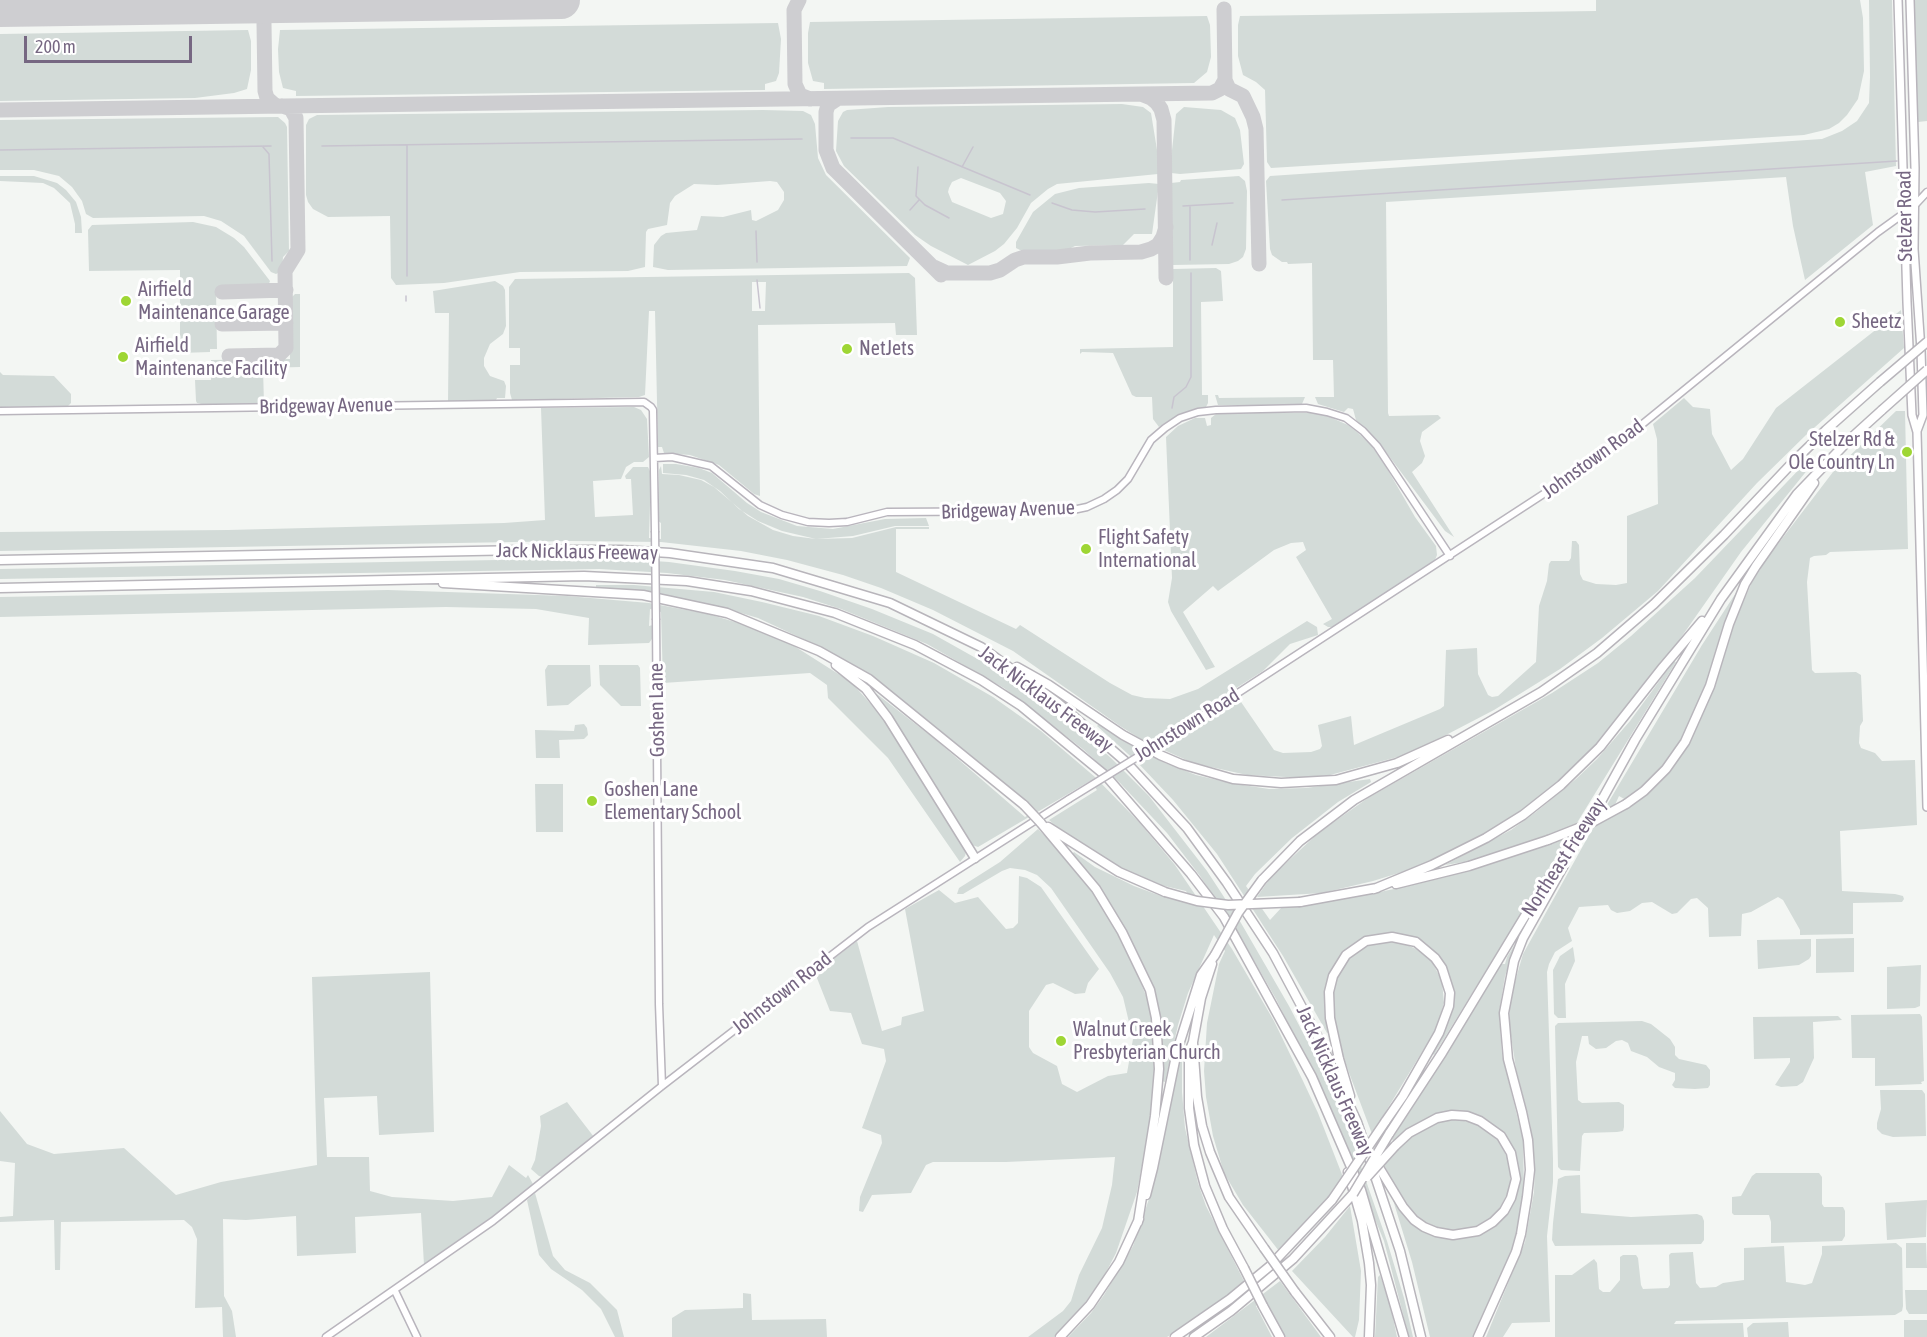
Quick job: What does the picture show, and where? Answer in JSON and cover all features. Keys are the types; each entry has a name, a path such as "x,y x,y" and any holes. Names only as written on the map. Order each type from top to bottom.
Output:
{"highway":[{"path":"1060,1337 1090,1305 1114,1270 1138,1222 1153,1168 1177,1051 1201,975 1238,913 1262,880 1300,841 1354,800 1541,692 1588,660 1654,604 1717,543 1826,430 1927,342"},
{"name":"Northeast Freeway","path":"1194,1337 1231,1311 1293,1259 1353,1194 1537,896 1598,807 1635,740 1721,600 1797,494 1882,410 1927,370"},
{"path":"407,580 643,595 727,613 819,651 869,679 1024,805 1053,833 1119,872 1165,892 1197,901 1228,905 1300,902 1374,889 1469,866 1591,823 1626,804 1644,791 1666,769 1685,742 1710,686 1729,624 1755,566 1838,452"},
{"name":"Jack Nicklaus Freeway","path":"0,560 525,550 621,550 670,553 774,568 890,603 981,647 1058,703 1117,752 1187,828 1273,953 1320,1041 1357,1122 1400,1251 1421,1337"},
{"name":"Jack Nicklaus Freeway","path":"0,588 584,576 666,579 751,591 835,613 915,645 981,680 1021,706 1106,776 1198,883 1224,917 1312,1077 1361,1190 1404,1337"},
{"path":"1374,889 1432,865 1486,838 1523,815 1561,785 1600,747 1663,667 1721,600"},
{"path":"981,647 1049,685 1123,735 1160,755 1181,764 1233,779 1281,783 1336,780 1397,763 1489,721"},
{"path":"819,651 866,689 888,718 975,858"},
{"path":"1478,1337 1516,1251 1524,1222 1530,1170 1528,1140 1513,1084 1505,1042 1504,1013 1514,961 1523,938 1598,807"},
{"path":"1053,833 1096,889 1127,941 1150,990 1156,1018 1159,1069 1155,1116 1138,1222"},
{"path":"1174,1337 1230,1299 1269,1266 1332,1200 1403,1096 1439,1033 1449,1006 1450,993 1442,968 1416,942 1383,937 1366,941 1346,956 1333,976 1329,992 1329,1009 1333,1034 1357,1122"},
{"path":"1215,955 1201,998 1189,1052 1187,1090 1194,1145 1212,1206 1280,1337"},
{"path":"1193,1042 1197,1097 1202,1126 1229,1197 1295,1292 1330,1337"},
{"path":"1353,1194 1395,1146 1409,1133 1437,1118 1452,1115 1467,1116 1480,1121 1501,1136 1511,1153 1516,1179 1511,1198 1504,1211 1493,1222 1478,1231 1453,1235 1436,1232 1414,1220 1403,1207 1365,1143"},
{"path":"1344,1151 1370,1263 1369,1337"}],"main road":[{"name":"Stelzer Road","path":"1898,0 1912,415 1917,432 1927,807"},
{"name":"Stelzer Road","path":"1910,0 1914,249 1923,415 1917,432"}],"street":[{"name":"Johnstown Road","path":"326,1337 493,1221 662,1086 868,927 1178,732 1586,467 1914,206 1927,192"},
{"name":"Bridgeway Avenue","path":"0,411 621,402 644,402 651,406"},
{"name":"Goshen Lane","path":"651,406 654,415 659,1004 662,1086"},
{"name":"Bridgeway Avenue","path":"654,458 672,457 711,466 760,505 808,522 830,524 847,522 887,512 1068,511 1087,507 1117,490 1128,479 1151,440 1180,418 1198,412 1216,410 1306,408 1346,418 1363,431 1377,446 1450,556"},
{"path":"394,1291 417,1337"}],"shaded area":[{"path":"1596,0 1860,0 1863,18 1864,71 1858,99 1839,123 1829,129 1804,135 1271,168 1267,162 1265,90 1243,75 1238,56 1240,16 1596,11"},
{"path":"1869,0 1892,0 1896,166 1865,172 1873,225 1805,280 1793,226 1786,177 1386,202 1388,413 1389,416 1438,415 1441,418 1422,432 1420,441 1425,456 1422,463 1412,472 1454,537 1445,531 1380,444 1356,420 1353,409 1348,408 1344,412 1318,404 1315,397 1334,397 1333,360 1313,360 1312,263 1288,264 1272,255 1266,181 1270,176 1822,139 1842,131 1857,121 1869,103"},
{"path":"1912,0 1927,0 1927,121 1918,122"},
{"path":"1207,16 1210,25 1211,57 1207,72 1194,83 824,89 824,83 813,81 808,63 810,22"},
{"path":"778,23 781,39 779,73 776,81 765,84 765,90 296,96 296,91 283,88 279,72 280,30"},
{"path":"248,30 251,41 251,70 247,89 234,93 195,98 0,101 0,34"},
{"path":"1122,104 1143,107 1151,113 1158,156 1158,174 1057,184 1031,203 1017,228 1004,244 968,265 915,235 844,166 836,151 838,121 843,112 888,107","holes":["961,178 1000,193 1006,201 1003,214 991,218 952,202 948,192 952,182"]},
{"path":"1184,107 1221,110 1235,118 1240,130 1244,164 1241,169 1171,173 1176,114"},
{"path":"803,111 811,115 815,124 818,158 826,175 910,258 907,266 668,270 653,267 654,245 661,236 666,233 697,230 701,216 723,217 751,210 752,220 756,221 778,210 784,200 784,192 777,182 770,181 717,185 694,184 675,196 670,203 667,225 648,229 646,232 645,267 628,271 520,272 444,283 396,285 391,278 390,216 328,217 313,209 306,195 306,125 309,119 317,115"},
{"path":"278,117 287,127 289,251 283,257 282,271 276,274 271,272 244,236 221,221 204,216 93,218 86,214 82,201 72,187 59,176 34,170 0,170 0,120"},
{"path":"0,176 34,176 57,183 76,202 81,217 82,233 75,233 70,203 54,188 43,183 0,181"},
{"path":"1239,176 1245,181 1247,191 1246,249 1243,257 1229,264 1173,265 1171,183 1181,180"},
{"path":"1159,184 1152,234 1134,234 1123,245 1075,246 1067,250 1022,251 1016,248 1016,242 1033,212 1055,194 1079,188"},
{"path":"193,222 216,227 234,238 244,247 270,281 264,288 216,290 217,349 210,349 210,352 180,353 180,270 89,271 88,230 92,225"},
{"path":"1216,268 1221,271 1223,301 1201,302 1202,395 1208,395 1208,403 1206,407 1179,414 1159,427 1153,419 1152,397 1132,395 1113,353 1082,352 1080,354 1080,349 1173,347 1173,269"},
{"path":"909,273 915,278 917,335 896,335 895,323 758,325 760,496 754,494 719,465 690,455 664,453 662,447 658,447 655,311 649,311 645,395 512,400 510,365 520,365 520,348 509,348 509,287 515,279","holes":["752,282 766,282 765,311 752,311"]},
{"path":"495,281 505,290 506,326 503,334 490,344 484,358 484,366 490,376 504,381 505,398 448,401 449,313 435,313 433,291"},
{"path":"295,294 300,294 300,367 263,368 264,404 206,405 197,403 195,380 211,380 211,360 290,359 289,300"},
{"path":"1901,310 1904,348 1806,435 1757,483 1658,591 1602,638 1560,669 1494,710 1423,747 1405,755 1330,775 1305,778 1247,775 1193,763 1144,741 1013,651 933,610 843,575 741,551 661,542 571,541 0,551 0,532 228,530 545,520 541,408 634,407 641,410 647,419 649,457 643,462 634,462 626,467 621,479 593,481 595,517 633,515 631,479 626,479 625,476 633,467 648,467 651,473 649,538 661,539 661,523 658,521 661,466 662,474 701,480 714,487 732,502 720,491 704,480 686,475 663,473 663,464 699,468 712,473 761,512 797,526 833,529 885,519 926,518 929,526 895,526 853,536 816,539 852,538 896,527 929,527 929,529 896,529 896,572 1016,629 1020,625 1110,683 1132,695 1145,698 1170,699 1198,689 1307,621 1317,627 1318,635 1290,644 1263,671 1154,740 1165,748 1239,699 1274,750 1283,753 1311,752 1320,749 1322,746 1318,725 1351,716 1354,745 1444,706 1446,650 1477,648 1478,674 1488,695 1492,697 1498,696 1536,662 1539,606 1547,581 1549,564 1551,561 1569,561 1572,541 1576,541 1579,545 1580,574 1583,580 1596,584 1627,583 1627,516 1658,504 1657,439 1653,424 1684,398 1693,407 1710,409 1712,434 1731,470 1743,459 1776,408","holes":["742,511 782,531 816,539 773,530 748,516"]},
{"path":"0,372 3,375 54,376 71,394 71,403 68,406 0,407"},
{"path":"1215,395 1219,398 1305,397 1302,404 1298,405 1218,405"},
{"path":"1896,411 1905,411 1908,549 1830,552 1826,555 1814,556 1810,558 1807,582 1812,670 1815,673 1856,672 1861,675 1863,721 1860,726 1859,743 1861,748 1875,753 1882,761 1915,760 1917,825 1840,831 1842,891 1895,894 1903,896 1904,899 1902,902 1853,903 1853,934 1800,935 1800,930 1783,900 1778,897 1751,912 1742,914 1741,936 1709,937 1708,908 1697,898 1691,899 1677,913 1672,914 1652,902 1642,903 1630,911 1617,913 1608,905 1579,907 1568,928 1572,941 1555,952 1547,972 1553,1159 1547,1236 1550,1322 1512,1323 1503,1337 1486,1337 1525,1242 1534,1192 1535,1166 1530,1123 1516,1069 1509,1022 1510,999 1523,954 1589,835 1702,645 1741,585 1709,680 1677,750 1651,780 1626,800 1619,796 1609,818 1639,800 1671,771 1703,714 1733,626 1752,582 1768,557 1833,472"},
{"path":"1216,414 1325,415 1356,431 1371,445 1385,465 1415,517 1436,546 1437,555 1435,560 1333,627 1328,627 1323,624 1332,619 1296,557 1306,550 1303,542 1291,543 1274,550 1218,591 1213,586 1183,612 1215,667 1206,670 1168,602 1172,578 1166,437 1178,426 1195,418 1205,418 1207,426 1211,425 1211,418"},
{"path":"1809,459 1813,463 1741,552 1661,666 1591,752 1555,785 1515,816 1467,844 1415,868 1322,893 1257,897 1271,877 1314,837 1368,798 1552,693 1598,663 1695,578"},
{"path":"608,558 669,562 779,579 872,609 933,634 990,666 1071,723 1111,758 1149,796 1207,871 1241,923 1289,1006 1325,1075 1350,1135 1387,1241 1413,1337 1409,1337 1384,1241 1321,1090 1276,999 1200,876 1167,833 1120,783 1084,750 1004,688 927,644 841,609 803,597 725,580 667,573 599,569 0,579 0,569"},
{"path":"596,585 634,585 714,592 819,616 873,636 934,663 993,697 1041,731 1095,777 1139,822 1175,865 1232,949 1274,1021 1318,1113 1343,1177 1327,1199 1279,1251 1243,1205 1224,1173 1213,1136 1204,1071 1207,1023 1219,964 1225,951 1214,935 1188,993 1165,1082 1162,1081 1152,994 1102,892 1072,854 1074,852 1095,867 1134,886 1161,896 1193,902 1186,891 1156,884 1098,856 1067,836 1049,820 1097,790 1090,781 978,847 972,845 871,693 873,691 936,740 1025,817 1036,810 867,674 829,651 758,618 717,606 670,597 596,589"},
{"path":"388,590 567,596 649,603 708,614 752,627 791,644 851,682 887,722 966,852 965,856 960,862 888,758 828,698 827,685 810,673 663,683 661,612 650,609 649,626 653,625 652,639 649,643 588,645 589,618 536,609 446,607 0,617 0,597"},
{"path":"1674,661 1676,662 1434,1055 1432,1053 1451,1009 1433,952 1395,934 1373,935 1348,948 1337,960 1327,980 1325,1003 1329,1032 1327,1033 1283,956 1217,854 1173,800 1138,763 1097,726 1099,724 1131,745 1165,763 1196,775 1230,783 1269,789 1306,788 1370,779 1371,782 1338,802 1292,838 1255,874 1246,886 1270,920 1282,907 1408,886 1472,870 1552,843 1556,832 1471,861 1445,865 1511,830 1576,779 1630,721"},
{"path":"548,665 590,665 591,686 568,705 547,706 545,670"},
{"path":"599,665 638,665 641,706 621,706 600,685"},
{"path":"584,724 588,735 584,739 559,740 560,758 536,758 535,730 574,731 575,725"},
{"path":"535,784 563,784 563,832 536,832"},
{"path":"1038,829 1086,882 1125,945 1147,998 1154,1030 1156,1076 1154,1102 1137,1192 1116,1253 1091,1295 1071,1321 1054,1337 1028,1337 1063,1311 1071,1301 1079,1275 1102,1228 1112,1185 1115,1157 1006,1162 933,1162 926,1165 911,1193 872,1195 863,1212 859,1211 860,1197 882,1143 881,1135 862,1128 886,1061 884,1049 862,1044 851,1013 830,1011 815,973 857,941 882,1031 901,1025 902,1017 924,1011 905,909 939,890 955,903 978,897 1006,929 1013,928 1018,923 1019,876 1027,878 1041,887 1099,969 1088,983 1085,993 1075,994 1053,983 1046,985 1029,1011 1029,1047 1033,1053 1057,1066 1062,1084 1077,1092 1108,1076 1127,1073 1133,1039 1123,997 1110,973 1051,888 1037,875 1025,870 1010,868 963,894 957,894 959,888 1000,862"},
{"path":"1854,938 1854,972 1816,973 1816,939"},
{"path":"1518,939 1505,976 1499,1013 1502,1054 1523,1140 1522,1211 1509,1260 1480,1320 1475,1337 1430,1337 1412,1262 1393,1200 1429,1233 1452,1238 1471,1237 1501,1219 1518,1171 1497,1128 1478,1116 1431,1117 1420,1122 1394,1143 1392,1139 1501,964 1505,964"},
{"path":"1811,939 1811,956 1799,965 1758,969 1757,940"},
{"path":"1384,941 1403,943 1416,949 1432,962 1442,981 1444,1003 1436,1029 1372,1134 1342,1054 1332,1007 1332,991 1336,977 1350,957 1369,945"},
{"path":"1573,947 1575,961 1565,984 1566,1018 1558,1018 1554,1014 1553,970 1560,956"},
{"path":"1921,965 1920,1006 1887,1009 1887,967"},
{"path":"430,972 434,1132 379,1135 377,1096 324,1098 327,1157 369,1157 370,1191 392,1197 453,1201 492,1197 509,1165 526,1178 528,1175 533,1184 500,1212 424,1265 421,1213 355,1217 356,1253 297,1256 296,1216 246,1220 223,1219 224,1296 232,1311 236,1337 223,1337 222,1307 195,1308 197,1239 192,1227 184,1220 61,1222 60,1270 55,1270 54,1220 0,1222 0,1217 13,1216 15,1163 0,1161 0,1111 27,1144 54,1154 124,1148 176,1195 221,1182 317,1165 312,977"},
{"path":"1920,1014 1922,1017 1924,1081 1921,1082 1922,1084 1875,1086 1875,1058 1852,1058 1851,1015"},
{"path":"1838,1016 1842,1020 1813,1022 1814,1058 1803,1082 1797,1086 1775,1085 1790,1062 1790,1058 1754,1059 1753,1017"},
{"path":"1642,1021 1651,1024 1670,1039 1675,1047 1675,1055 1679,1059 1706,1065 1710,1070 1710,1085 1708,1088 1675,1088 1672,1085 1675,1073 1631,1051 1628,1043 1622,1040 1616,1041 1606,1048 1596,1049 1589,1044 1588,1036 1582,1036 1576,1062 1578,1100 1582,1103 1619,1102 1624,1105 1624,1127 1623,1131 1617,1132 1584,1133 1580,1171 1561,1170 1558,1167 1555,1026 1558,1023"},
{"path":"1180,1059 1182,1060 1185,1128 1198,1183 1206,1206 1245,1283 1187,1326 1167,1337 1068,1337 1091,1313 1104,1295 1133,1246 1152,1190"},
{"path":"1880,1090 1922,1090 1925,1094 1926,1136 1893,1137 1882,1134 1877,1129 1881,1109"},
{"path":"567,1102 594,1137 542,1177 539,1176 531,1169 535,1160 541,1126 540,1116"},
{"path":"1450,1118 1474,1123 1492,1133 1499,1140 1510,1164 1510,1187 1500,1209 1493,1217 1474,1229 1464,1231 1442,1231 1419,1219 1404,1202 1384,1165 1409,1137 1428,1125"},
{"path":"1756,1173 1819,1173 1822,1177 1824,1207 1843,1207 1845,1211 1845,1236 1842,1241 1771,1243 1769,1215 1734,1215 1732,1197 1741,1196"},
{"path":"1580,1175 1581,1213 1631,1217 1697,1214 1702,1216 1704,1221 1704,1240 1701,1244 1555,1246 1552,1240 1558,1179"},
{"path":"535,1193 553,1256 565,1270 590,1283 617,1310 624,1337 615,1337 601,1309 582,1290 551,1269 539,1255 527,1200"},
{"path":"1927,1200 1926,1237 1887,1240 1885,1203"},
{"path":"1350,1206 1361,1271 1359,1320 1355,1337 1292,1271 1325,1237"},
{"path":"1896,1243 1902,1248 1903,1306 1902,1311 1895,1315 1676,1321 1674,1324 1743,1323 1744,1337 1555,1337 1555,1275 1572,1275 1594,1259 1597,1263 1599,1289 1603,1292 1610,1292 1620,1280 1620,1257 1623,1255 1636,1255 1638,1258 1643,1289 1668,1288 1670,1285 1669,1255 1693,1252 1696,1283 1700,1288 1716,1287 1723,1283 1744,1280 1744,1248 1784,1246 1786,1282 1805,1285 1812,1283 1822,1254 1822,1246"},
{"path":"1906,1243 1926,1243 1927,1268 1906,1268"},
{"path":"1380,1275 1391,1308 1397,1337 1375,1337 1378,1277"},
{"path":"1280,1281 1321,1337 1284,1337 1264,1298 1256,1306 1272,1337 1206,1337"},
{"path":"1905,1290 1927,1290 1927,1314 1909,1314 1906,1309"},
{"path":"743,1293 751,1294 752,1320 826,1319 827,1337 672,1337 672,1318 685,1310 743,1308"},
{"path":"1904,1320 1927,1320 1927,1337 1904,1337"},
{"path":"1788,1322 1789,1337 1748,1337 1747,1328 1753,1323"}],"waterway":[{"path":"851,138 893,138 1030,195"},
{"path":"322,146 802,139"},
{"path":"407,145 407,276"},
{"path":"0,150 271,146"},
{"path":"263,147 269,154 272,261"},
{"path":"962,167 973,147"},
{"path":"1282,200 1897,161"},
{"path":"918,167 916,196 925,205 949,218"},
{"path":"910,210 919,200"},
{"path":"1052,203 1072,210 1095,212 1145,209"},
{"path":"1183,206 1233,203"},
{"path":"1190,206 1190,260"},
{"path":"1212,245 1217,223"},
{"path":"756,231 757,262"},
{"path":"1172,408 1174,397 1186,387 1191,377 1191,273"},
{"path":"757,280 760,308"},
{"path":"406,296 406,301"}],"taxiway":[{"path":"276,0 265,13 264,23 265,91 267,98 276,106"},
{"path":"317,0 335,3"},
{"path":"799,0 794,10 795,84 800,95 810,99"},
{"path":"246,4 260,9 264,16 264,23"},
{"path":"1224,9 1225,80 1229,89 1243,96 1256,129 1259,264"},
{"path":"0,110 1212,93 1220,89 1225,80"},
{"path":"1141,94 1157,103 1164,120 1166,278"},
{"path":"837,99 828,105 826,112 826,150 833,168 941,275"},
{"path":"229,356 279,355 286,348 285,271 298,250 296,118 291,109 282,106"},
{"path":"934,267 947,273 990,273 1024,257 1141,252 1158,245 1166,227"},
{"path":"222,292 286,290"},
{"path":"222,324 286,323"}],"runway":[{"path":"0,8 561,0"}],"place":[{"name":"Airfield Maintenance Garage","path":"126,301"},
{"name":"Sheetz","path":"1840,322"},
{"name":"NetJets","path":"847,349"},
{"name":"Airfield Maintenance Facility","path":"123,357"},
{"name":"Stelzer Rd & Ole Country Ln","path":"1907,452"},
{"name":"Flight Safety International","path":"1086,549"},
{"name":"Goshen Lane Elementary School","path":"592,801"},
{"name":"Walnut Creek Presbyterian Church","path":"1061,1041"}]}
